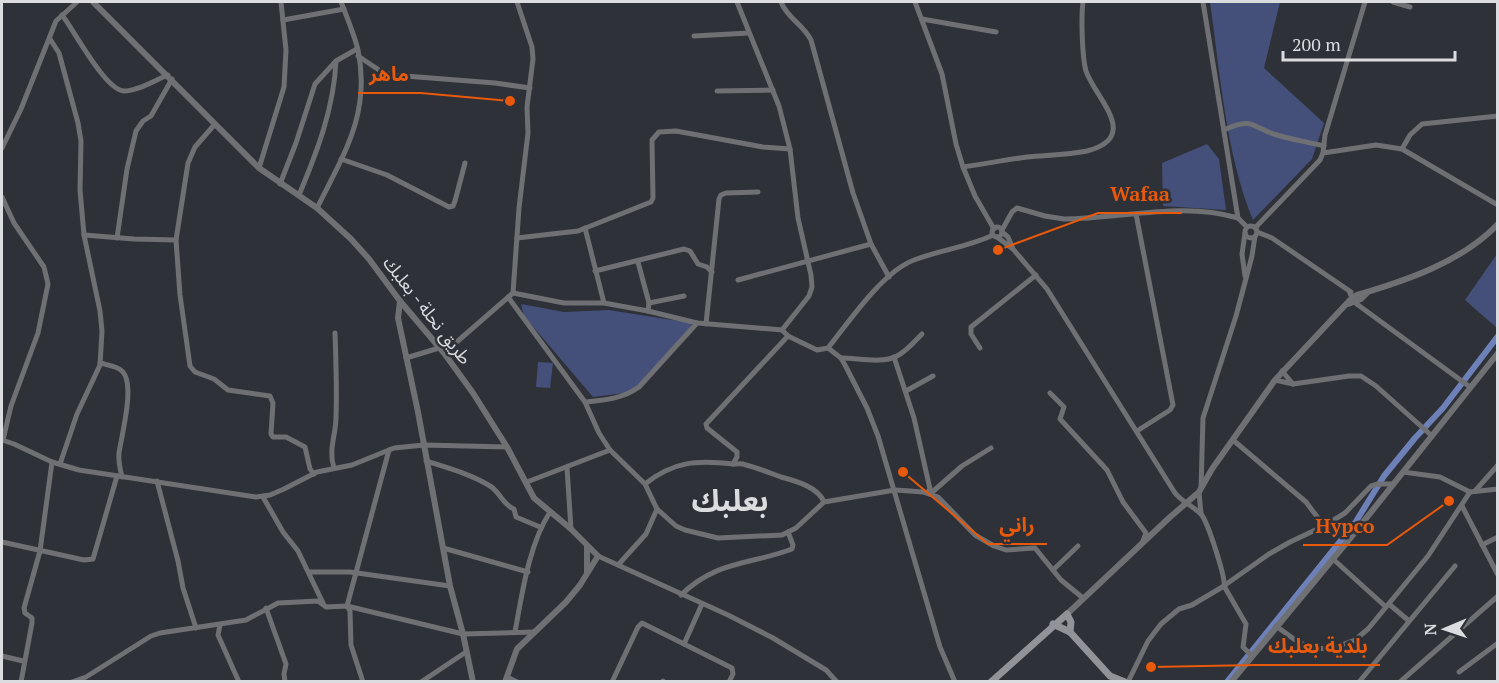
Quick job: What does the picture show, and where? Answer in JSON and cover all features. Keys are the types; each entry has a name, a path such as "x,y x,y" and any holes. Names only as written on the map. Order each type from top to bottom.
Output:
{"main road":[{"path":"991,681 1066,614 1071,622 1070,632"},
{"path":"1053,624 1070,632 1110,676 1121,681"}],"street":[{"path":"2,148 21,109 56,21 77,2"},
{"name":"طريق نحلة - بعلبك","path":"93,2 259,168 317,208 335,223 369,259 473,393 507,447 534,498 571,529 598,556"},
{"path":"259,168 284,87 286,50 281,2"},
{"path":"317,208 352,140 358,117 360,80 357,49 341,2"},
{"path":"517,2 532,46 533,59 511,295 585,402 599,433 610,450 645,484 657,509 676,526 705,537 772,536 788,532 824,502 895,490 928,493 938,497 982,540 1002,549 1034,548 1061,580 1083,598"},
{"path":"737,2 779,106 790,149 794,198 812,282 811,292 782,330"},
{"path":"781,2 785,12 800,24 811,40 853,193 871,244 889,277"},
{"path":"915,2 942,74 956,144 975,196 998,232 1008,237 1013,249 1055,301 1175,493 1201,514"},
{"path":"963,167 1017,158 1076,153 1099,147 1109,141 1113,132 1112,117 1086,68 1083,2"},
{"path":"1203,2 1238,219"},
{"path":"1245,233 1248,237 1256,232 1315,166 1323,153 1325,135 1365,2"},
{"path":"1393,2 1410,7"},
{"path":"283,20 344,9"},
{"path":"62,15 85,51 116,88 127,90 170,77"},
{"path":"922,19 996,32"},
{"path":"693,36 749,33"},
{"path":"50,39 59,53 78,123 81,141 80,190 84,235 102,331 100,363 77,414 60,464"},
{"path":"280,184 315,84 336,61 357,49"},
{"path":"358,56 382,72 392,75 530,88"},
{"path":"299,195 310,170 331,104 336,61"},
{"path":"117,238 127,169 136,131 143,121 151,116 170,77"},
{"path":"717,91 773,90"},
{"path":"1402,149 1410,135 1422,124 1497,116"},
{"path":"215,124 191,153 176,240 180,295 192,369 214,379 228,390 270,396 273,403 271,434 273,437 286,436 305,447 310,469 314,474"},
{"path":"1224,130 1238,124 1254,124 1274,135 1324,146"},
{"path":"517,238 578,231 652,200 652,140 659,132 676,131 763,147 790,149"},
{"path":"1323,153 1376,145 1402,149 1497,205"},
{"path":"341,159 387,175 449,207 453,206 455,201 465,163"},
{"path":"706,324 720,196 729,192 758,192"},
{"path":"2,197 14,223 44,267 48,284 38,333 11,406 2,440 52,462 79,470 247,497 263,497 314,474 352,465 389,450 424,445 507,447"},
{"path":"444,353 511,295 564,303 604,303 697,323 782,330 788,336 817,350 828,348 864,302 902,266 915,259 971,244 998,232 1013,210 1017,208 1064,219 1136,214 1220,213 1238,219 1247,227"},
{"path":"1136,214 1173,404 1170,410 1137,431"},
{"path":"1066,614 1200,491 1212,469 1282,371 1351,302 1460,254 1480,241 1497,224"},
{"path":"1247,227 1251,225 1256,232 1276,240 1349,291 1363,295"},
{"path":"1245,278 1242,254 1247,227"},
{"path":"585,228 604,303"},
{"path":"1250,655 1243,647 1246,624 1224,586 1225,581 1216,556 1212,534 1201,514 1200,491 1203,418 1252,256 1256,232"},
{"path":"84,235 176,240"},
{"path":"738,280 871,244"},
{"path":"596,272 686,249 690,251 698,264 707,267 712,272"},
{"path":"638,262 649,303 648,311"},
{"path":"980,348 970,334 971,327 1036,275"},
{"path":"1349,291 1351,302"},
{"path":"1363,295 1366,309"},
{"path":"649,303 684,296"},
{"path":"400,301 398,318 450,586 473,681"},
{"path":"1351,302 1366,309 1470,387"},
{"path":"585,402 630,394 697,323"},
{"path":"334,468 331,450 335,436 336,416 335,333"},
{"path":"841,358 894,357 922,334"},
{"path":"732,464 737,457 737,452 707,428 706,423 752,377 788,336"},
{"path":"406,358 439,348"},
{"path":"828,348 841,358 874,424 940,646 955,681"},
{"path":"1231,681 1250,655 1333,559 1497,353"},
{"path":"894,357 916,424 930,489 928,493"},
{"path":"2,542 84,560 93,559 119,476 119,455 127,420 127,380 123,372 100,363"},
{"path":"1282,371 1293,384"},
{"path":"906,391 933,376"},
{"path":"1275,380 1293,384 1361,376 1376,386 1432,436"},
{"path":"1050,393 1064,407 1060,419 1107,470 1123,501 1146,533 1143,543"},
{"path":"1233,440 1306,502 1324,526"},
{"path":"928,493 962,466 991,448"},
{"path":"363,681 351,645 350,611 347,606 389,450"},
{"path":"527,482 610,450"},
{"path":"426,461 469,476 493,488 507,506 514,509 516,517 540,527"},
{"path":"645,484 662,472 688,463 715,461 744,464 795,481 816,492 824,502"},
{"path":"21,681 32,623 32,618 25,613 24,608 40,551 52,462"},
{"path":"1276,626 1304,646 1312,648 1332,649 1355,640 1388,606 1438,544 1461,506 1497,465"},
{"path":"567,468 571,529"},
{"path":"1403,472 1440,477 1472,492 1497,489"},
{"path":"157,481 183,588 196,628"},
{"path":"1121,681 1161,624 1179,609 1192,605 1224,586 1269,554 1345,513 1371,486 1393,484"},
{"path":"263,497 298,551 326,607"},
{"path":"1461,506 1497,575"},
{"path":"618,565 646,534 657,509"},
{"path":"515,632 540,527 550,512"},
{"path":"681,595 709,573 792,549 793,545 788,532"},
{"path":"1482,545 1497,537"},
{"path":"587,545 587,573"},
{"path":"1053,570 1078,546"},
{"path":"443,548 528,572"},
{"path":"517,681 506,679 517,648 566,602 598,556 773,638 826,670 837,681"},
{"path":"1333,559 1409,621"},
{"path":"1359,681 1455,566"},
{"path":"310,572 356,573 450,586"},
{"path":"1400,681 1497,596"},
{"path":"72,681 86,679 151,636 246,620 278,603 318,601 326,607 347,606 463,634 535,632"},
{"path":"684,644 702,604"},
{"path":"266,608 286,664 285,681"},
{"path":"612,681 639,624 645,624 732,668 734,674 729,681"},
{"path":"220,625 218,635 239,681"},
{"path":"1459,672 1497,643"},
{"path":"421,681 466,652"},
{"path":"2,656 23,662"}],"shaded area":[{"path":"1210,2 1280,2 1264,68 1324,123 1312,159 1253,220 1230,141"},
{"path":"1207,144 1219,159 1226,210 1163,206 1162,163"},
{"path":"1497,254 1497,328 1465,300"},
{"path":"521,304 564,312 609,310 691,323 690,332 633,392 593,397 524,316"},
{"path":"538,362 553,363 550,388 536,387"}],"waterway":[{"path":"1227,682 1355,523 1384,476 1443,408 1498,336"}],"place":[{"name":"ماهر","path":"510,101"},
{"name":"Wafaa","path":"998,250"},
{"name":"راني","path":"903,472"},
{"name":"Hypco","path":"1449,501"},
{"name":"بلدية بعلبك","path":"1151,667"}],"district":[{"name":"بعلبك","path":"730,500"}]}
